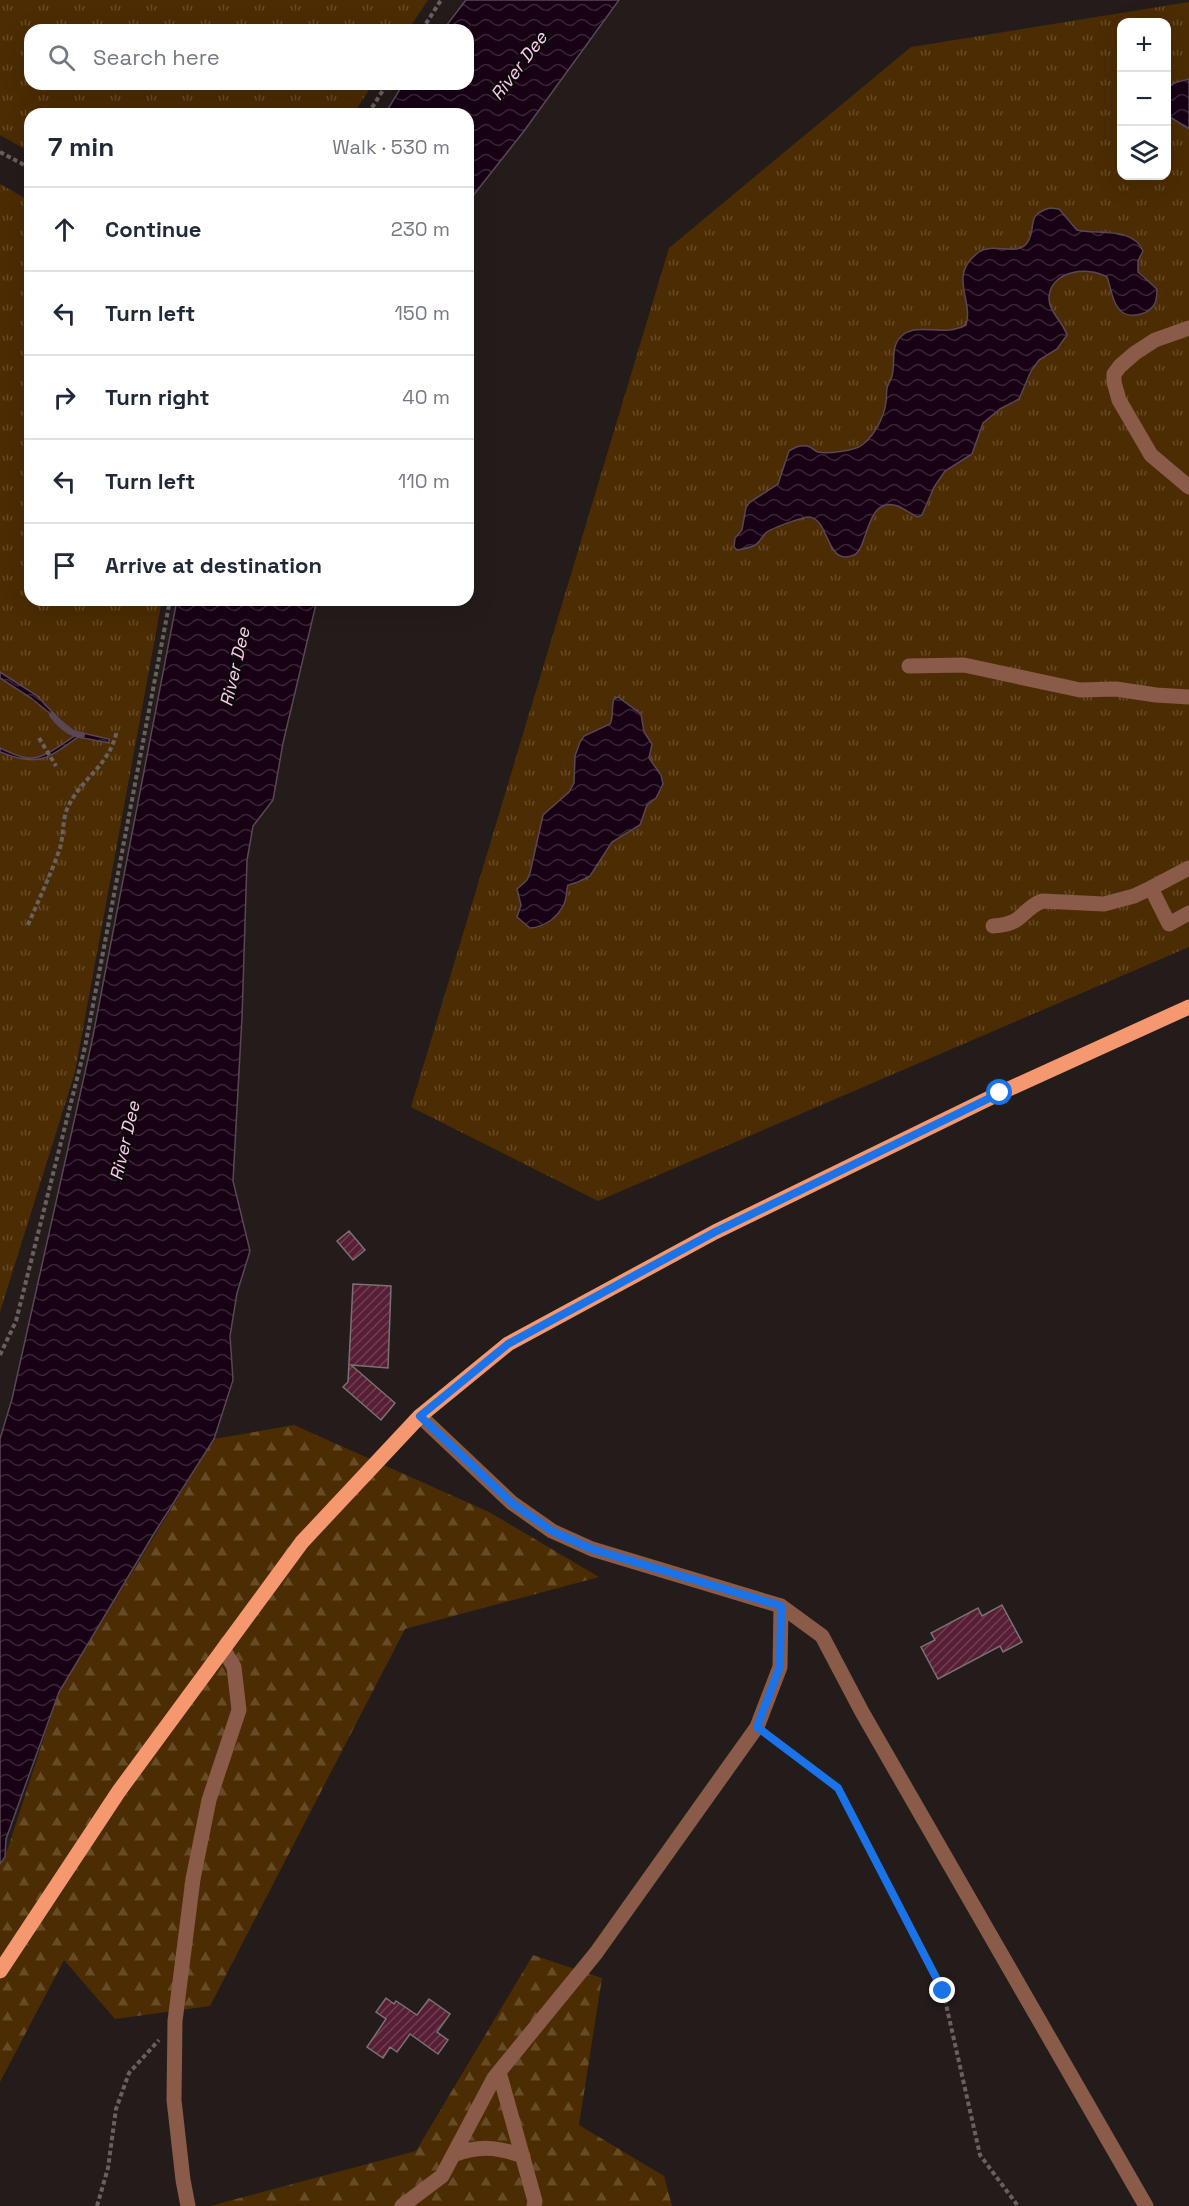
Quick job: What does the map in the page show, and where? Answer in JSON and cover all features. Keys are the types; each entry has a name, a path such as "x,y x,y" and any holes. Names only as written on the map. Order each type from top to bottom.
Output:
{"main road":[{"path":"0,1971 119,1791 302,1542 420,1416 508,1344 715,1232 1000,1093 1189,1007"}],"street":[{"path":"1189,328 1155,340 1135,353 1114,374 1119,400 1151,455 1189,488"},
{"path":"909,666 964,664 1080,690 1116,689 1189,697"},
{"path":"993,926 1017,921 1034,904 1042,901 1104,904 1134,896 1189,868"},
{"path":"1151,888 1169,924 1189,914"},
{"path":"420,1416 512,1503 552,1531 592,1549 781,1606 822,1635 862,1712 1146,2206"},
{"path":"402,2206 442,2176 494,2078 596,1953 757,1727 780,1666 781,1606"},
{"path":"188,2206 174,2100 175,2021 193,1879 209,1800 239,1710 234,1668 224,1650"},
{"path":"499,2072 535,2201 534,2206"},
{"path":"453,2155 468,2150 500,2148 523,2156"}],"path":[{"path":"426,24 441,0"},
{"path":"372,108 383,90"},
{"path":"0,152 24,165"},
{"path":"0,1355 16,1321 85,1047 169,606"},
{"path":"28,925 59,849 64,834 67,808 107,757 114,745 117,730"},
{"path":"39,738 56,766"},
{"path":"757,1727 838,1788 943,1991 980,2155 1018,2206"},
{"path":"97,2206 108,2168 116,2109 129,2073 175,2021"}],"green space":[{"path":"0,0 428,0 412,24 24,24 24,90 369,90 357,108 24,108 24,149 0,135"},
{"path":"1189,2 1189,947 598,1201 411,1107 669,248 911,47"},
{"path":"0,184 24,198 24,606 161,606 75,1072 0,1312"},
{"path":"294,1425 489,1512 599,1577 405,1629 210,2006 115,2019 64,1960 0,2082 0,1863 5,1857 59,1692 214,1439"},
{"path":"533,1955 602,1978 579,2125 664,2176 672,2206 210,2206 416,2151"}],"water":[{"name":"River Dee","path":"466,0 619,0 524,131 474,194 474,108 389,108 399,90 474,90 474,24 448,24"},
{"path":"1189,79 1189,129 1171,118 1171,85"},
{"path":"1050,208 1059,209 1077,230 1123,235 1138,243 1143,251 1138,261 1138,272 1157,289 1153,307 1145,313 1126,314 1116,305 1107,277 1081,271 1063,276 1051,288 1049,302 1067,335 1057,349 1039,360 1031,371 1019,399 1000,409 983,423 972,454 945,471 934,487 922,515 918,517 898,506 887,505 879,508 869,524 859,550 854,555 845,557 838,555 821,526 810,517 775,528 765,533 755,545 737,550 734,547 735,538 742,530 746,507 778,484 789,451 805,446 827,453 853,449 866,441 874,432 883,414 887,388 892,377 896,343 899,338 910,331 949,330 966,325 968,316 963,279 970,261 985,249 1022,247 1030,237 1034,218 1037,214"},
{"name":"River Dee","path":"176,606 316,606 283,743 273,800 253,826 247,860 242,1017 233,1181 250,1251 237,1293 230,1336 233,1380 214,1439 59,1692 6,1839 5,1857 0,1864 0,1439 12,1399 92,1041"},
{"path":"0,672 36,695 74,731 109,739 109,743 78,737 49,756 33,760 0,752 0,748 21,757 34,758 53,750 76,735 31,698 0,678"},
{"path":"618,697 641,714 644,732 652,744 649,758 661,775 663,784 656,798 647,805 640,825 612,842 590,876 568,885 564,904 555,917 541,926 530,928 517,917 521,905 517,889 527,880 530,873 543,815 569,792 574,783 575,756 580,742 584,736 610,724 614,699"}],"building":[{"path":"349,1231 365,1250 353,1260 337,1241"},
{"path":"353,1284 391,1286 388,1368 351,1365 395,1403 381,1420 343,1387 348,1382"},
{"path":"1002,1605 1022,1642 1003,1652 1000,1646 938,1679 921,1647 935,1640 931,1633 978,1608 982,1616"},
{"path":"386,1998 394,2004 396,2001 417,2015 429,1999 450,2014 437,2032 448,2040 438,2054 410,2034 397,2052 390,2047 383,2058 367,2047 386,2019 376,2012"}],"waterway":[{"path":"52,715 69,731 82,735"}],"route":[{"path":"943,1991 838,1788 757,1727 780,1666 781,1606 592,1549 552,1531 512,1503 420,1416 508,1344 715,1232 1000,1093"}]}
